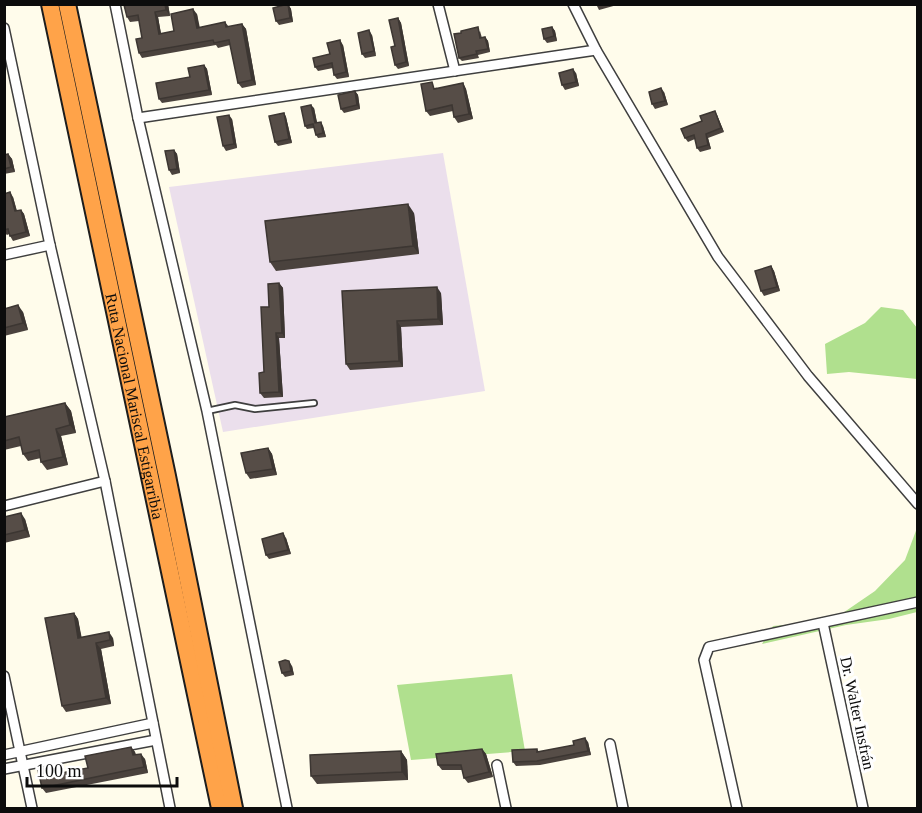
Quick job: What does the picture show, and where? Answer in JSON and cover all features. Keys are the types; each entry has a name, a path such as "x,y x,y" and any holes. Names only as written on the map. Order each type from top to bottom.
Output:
{"highway":[{"name":"Ruta Nacional Mariscal Estigarribia","path":"50,4 220,808"},
{"name":"Ruta Nacional Mariscal Estigarribia","path":"67,4 234,808"}],"street":[{"path":"115,4 138,118 207,411 287,808"},
{"path":"438,4 455,71"},
{"path":"573,4 596,50 718,257 808,376 918,504"},
{"path":"4,28 7,54 105,481 170,808"},
{"path":"138,118 596,50"},
{"path":"4,255 50,245"},
{"path":"4,506 105,481"},
{"path":"737,808 704,660 709,647 918,602"},
{"name":"Dr. Walter Insfrán","path":"823,623 863,808"},
{"path":"4,676 32,808"},
{"path":"4,755 153,723"},
{"path":"4,769 156,740"},
{"path":"610,744 623,808"},
{"path":"497,765 506,808"}],"lane":[{"path":"207,411 235,405 255,409 314,403"}],"shaded area":[{"path":"443,153 485,391 223,432 169,187"}],"green space":[{"path":"881,307 903,310 917,328 917,379 849,372 827,374 825,344 865,323"},
{"path":"917,528 917,612 762,644 773,626 816,622 837,617 875,591 905,560"},
{"path":"512,674 525,751 411,760 397,685"}],"building":[{"path":"165,4 166,10 155,12 159,34 174,31 171,14 193,9 197,28 225,22 226,27 242,24 252,80 238,83 229,40 214,43 213,40 139,53 136,39 142,38 138,15 127,17 124,5"},
{"path":"288,4 290,18 276,21 273,8"},
{"path":"398,18 406,62 395,65 391,47 395,46 389,20"},
{"path":"478,27 480,38 485,37 488,49 459,58 454,34"},
{"path":"552,27 554,36 544,39 542,29"},
{"path":"369,30 374,51 362,54 358,33"},
{"path":"340,40 346,72 334,75 332,63 315,67 313,58 330,54 327,43"},
{"path":"204,65 209,90 159,99 156,83 190,77 188,68"},
{"path":"573,69 576,82 562,85 559,73"},
{"path":"432,82 434,89 463,83 469,114 454,117 452,105 426,111 421,84"},
{"path":"661,88 665,101 652,104 649,92"},
{"path":"355,91 357,105 341,109 338,95"},
{"path":"311,105 315,123 321,122 323,133 316,135 313,124 305,126 301,107"},
{"path":"715,111 721,128 706,134 708,145 697,148 694,135 685,138 681,129 702,121 700,116"},
{"path":"284,113 289,139 275,142 269,116"},
{"path":"229,115 234,144 223,146 217,117"},
{"path":"174,150 177,169 169,170 165,151"},
{"path":"8,154 11,167 4,169 4,155"},
{"path":"10,192 15,211 21,210 26,232 10,236 8,229 4,230 4,194"},
{"path":"408,204 413,246 270,262 265,221"},
{"path":"771,266 777,287 761,291 755,271"},
{"path":"279,283 282,333 276,333 279,392 260,393 259,373 264,372 261,307 269,307 268,284"},
{"path":"437,287 438,319 397,321 399,361 346,364 342,291"},
{"path":"18,305 23,323 4,328 4,309"},
{"path":"65,403 70,425 56,429 63,457 41,462 39,450 23,454 19,437 4,441 4,417"},
{"path":"268,448 273,469 246,473 241,453"},
{"path":"21,513 25,530 4,535 4,517"},
{"path":"283,533 288,550 266,555 262,539"},
{"path":"74,613 78,638 109,632 110,640 96,643 106,698 62,706 45,618"},
{"path":"289,661 291,671 282,673 279,662"},
{"path":"585,738 588,751 537,761 513,762 512,750 537,749 537,752 574,745 573,741"},
{"path":"131,747 133,755 141,754 144,767 42,788 38,770 54,767 56,774 88,768 85,756"},
{"path":"482,749 489,772 464,778 461,765 438,765 436,754"},
{"path":"401,751 402,772 311,776 310,755"}]}
